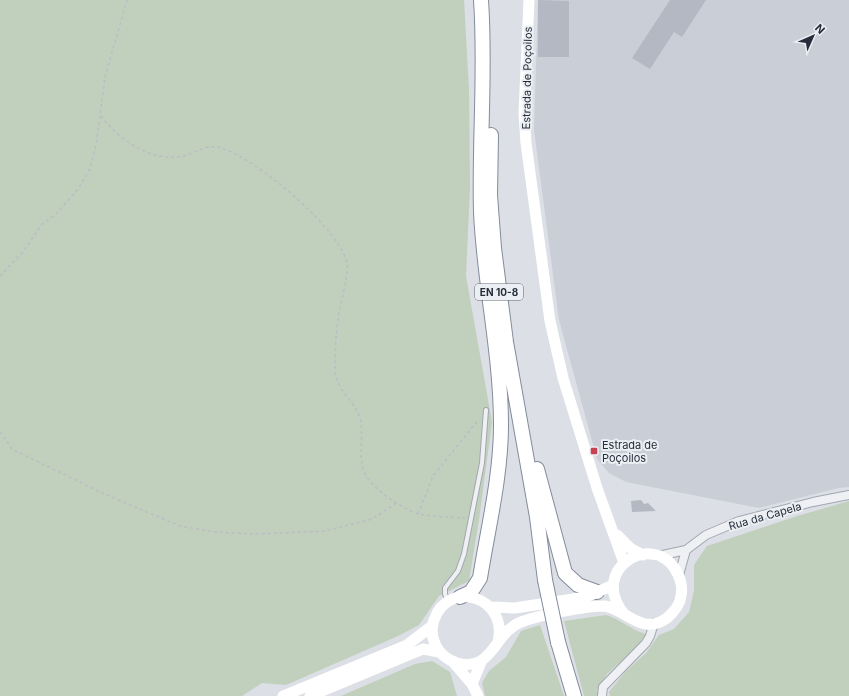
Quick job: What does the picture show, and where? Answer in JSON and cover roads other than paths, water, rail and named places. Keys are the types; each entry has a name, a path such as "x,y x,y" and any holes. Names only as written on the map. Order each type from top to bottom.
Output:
{"highway":[{"name":"EN 10-8","path":"481,0 483,66 481,212 484,250 501,343 528,511 558,642 574,696"},
{"name":"EN 10-8","path":"489,0 492,50 490,195 501,343"},
{"path":"501,343 565,573 571,580 597,592"},
{"path":"454,599 470,592 480,578 500,454 501,343"}],"main road":[{"name":"Estrada de Poçoilos","path":"529,0 524,114 526,143 550,321 563,378 611,530 624,563 633,557 643,555 658,556 674,566 679,575"},
{"name":"Estrada de Poçoilos","path":"611,530 630,548 643,555"},
{"path":"624,563 619,569 613,585 615,601 624,614 632,621 643,624 654,623 668,617 678,605 682,595 682,585 679,575"},
{"path":"478,696 472,684 453,662 440,652 433,640 432,626 439,609 454,599 476,598 491,607 515,608 586,597 613,585"},
{"path":"453,662 465,664 482,660 494,650 498,642 511,627 531,619 598,606 612,608 624,614"},
{"path":"491,607 499,624 498,642"},
{"path":"282,696 407,645 432,626"},
{"path":"310,696 423,649 440,652"},
{"path":"472,684 482,660"}],"street":[{"name":"Rua da Capela","path":"658,556 686,550 706,535 740,521 813,502 849,495"},
{"path":"679,575 686,550"},
{"path":"602,696 603,686 646,643 654,623"}],"lane":[{"path":"454,599 445,594 445,588 462,564 482,463 486,410"}],"place":[{"name":"Estrada de Poçoilos","path":"594,451"}]}
